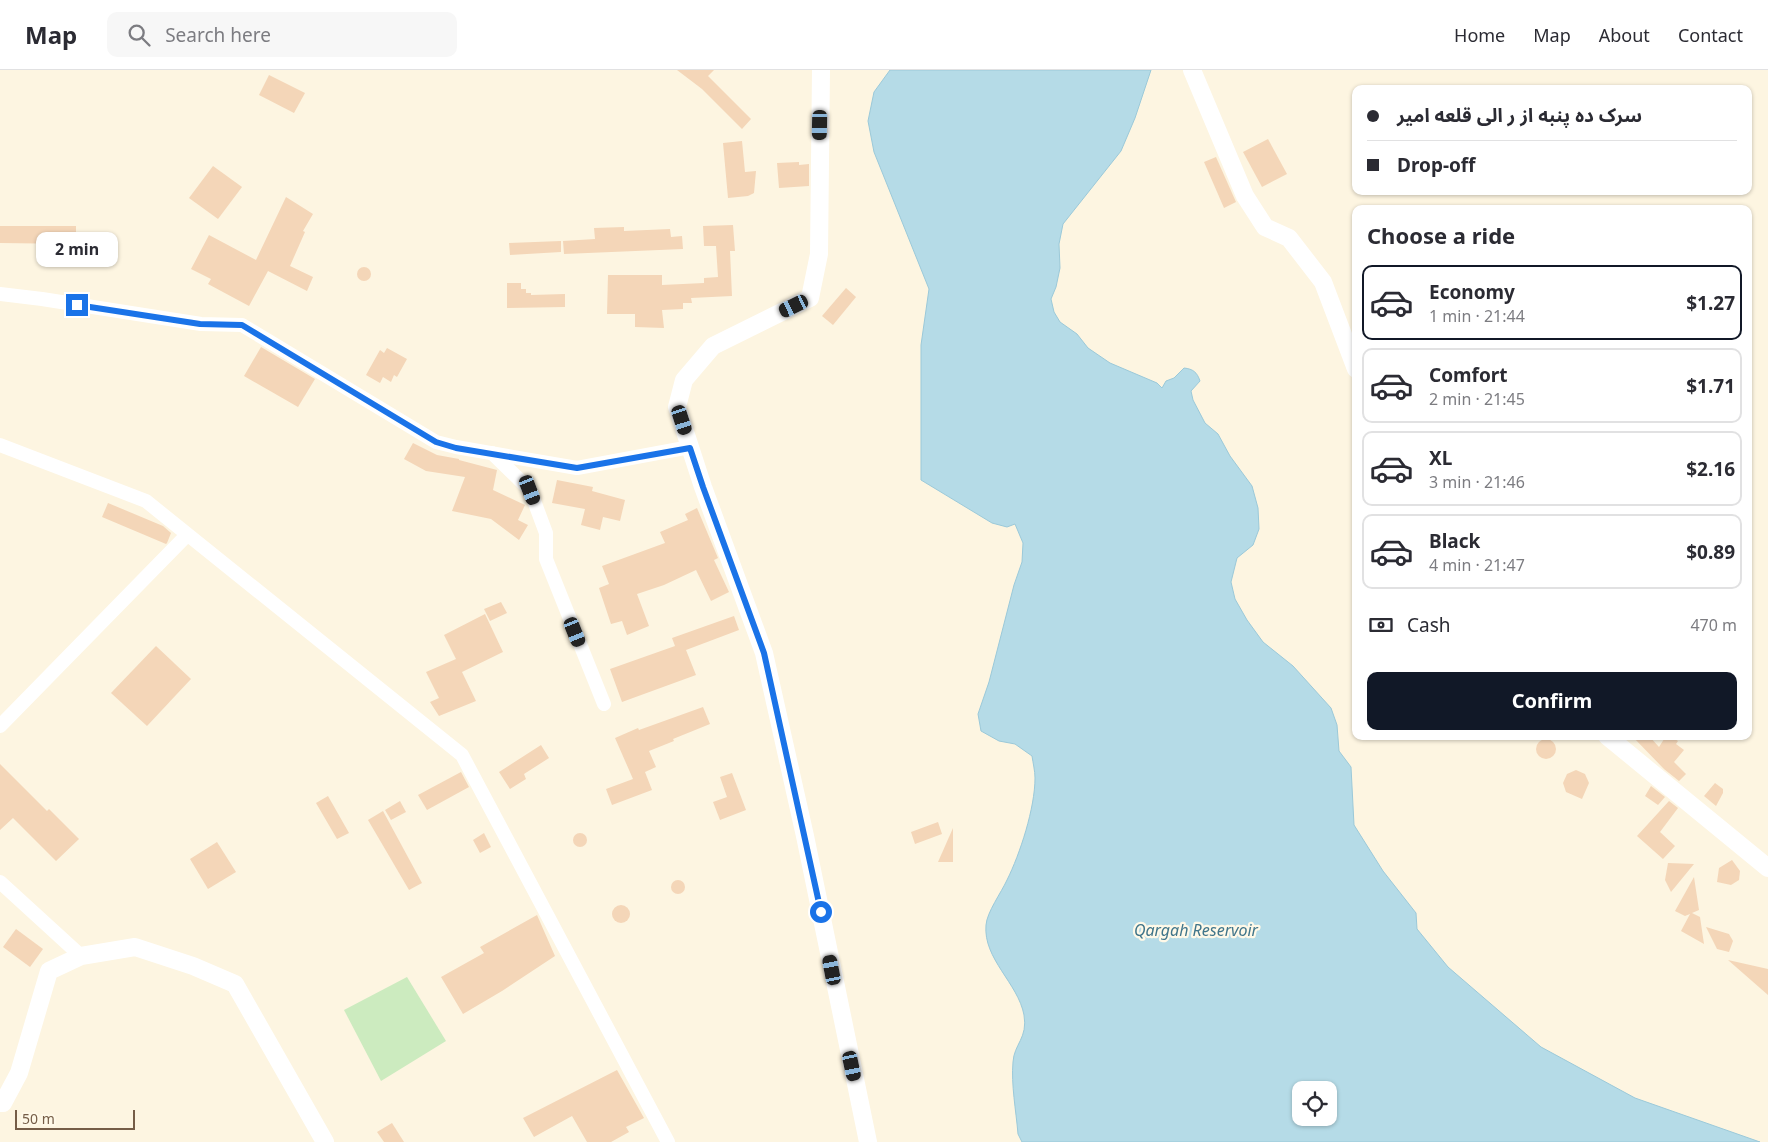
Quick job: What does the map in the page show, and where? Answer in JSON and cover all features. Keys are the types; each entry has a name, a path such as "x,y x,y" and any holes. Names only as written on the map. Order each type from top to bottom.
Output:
{"street":[{"path":"821,70 819,254 810,298 713,346 684,380 677,407 703,487 764,653 805,836 868,1142"},
{"path":"1192,70 1245,196 1265,227 1289,238 1323,282 1352,358"},
{"path":"0,294 200,324 242,325 436,442 577,468 690,448"},
{"path":"0,445 146,501 462,755 668,1142"},
{"path":"492,453 530,490 546,533 546,559 604,704"},
{"path":"0,726 187,535"},
{"path":"1612,740 1768,868"},
{"path":"0,882 81,956"},
{"path":"0,1103 2,1103 19,1073 49,971 81,956 135,946 193,966 235,984 325,1142"}],"green space":[{"path":"407,977 446,1041 381,1081 344,1010"}],"water":[{"name":"Qargah Reservoir","path":"890,70 1151,70 1135,118 1121,151 1063,224 1059,244 1060,268 1051,299 1054,312 1060,322 1077,334 1088,348 1110,363 1157,383 1162,388 1166,381 1174,378 1184,368 1192,370 1198,375 1200,381 1191,391 1193,400 1205,423 1218,434 1230,456 1252,486 1258,508 1259,529 1253,545 1237,558 1231,582 1235,599 1263,642 1293,666 1331,708 1337,725 1339,751 1351,767 1354,825 1383,871 1416,913 1417,929 1448,967 1541,1047 1635,1098 1760,1142 1022,1142 1018,1134 1013,1071 1014,1056 1024,1030 1024,1015 1021,1003 990,949 986,925 989,914 1007,880 1022,844 1030,817 1035,773 1032,756 1015,744 999,741 981,731 978,714 989,682 1014,585 1022,562 1023,543 1015,524 1007,527 992,523 921,480 921,345 929,289 874,152 868,121 874,92"}],"building":[{"path":"677,70 714,70 708,76 751,119 742,129 702,89"},
{"path":"269,75 305,93 294,113 259,95"},
{"path":"1268,139 1287,174 1262,187 1243,152"},
{"path":"742,141 745,172 756,171 754,193 748,196 728,198 723,143"},
{"path":"1216,157 1236,202 1224,208 1204,162"},
{"path":"799,162 799,165 809,164 809,186 779,188 777,163"},
{"path":"213,166 242,187 218,219 189,198"},
{"path":"286,197 313,214 303,231 305,232 290,266 313,277 307,291 268,271 249,306 208,284 211,279 191,269 209,235 256,260"},
{"path":"733,225 735,251 730,251 732,296 691,298 692,303 683,303 683,309 662,310 664,328 635,327 635,314 607,314 608,275 662,275 662,285 704,283 704,278 718,277 716,246 704,246 703,226"},
{"path":"0,226 76,226 76,244 0,243"},
{"path":"624,227 624,231 670,229 671,237 682,236 683,249 564,254 563,241 595,239 594,228"},
{"path":"561,241 561,252 510,255 509,243"},
{"path":"364,267 369,269 371,274 369,279 364,281 359,279 357,274 359,269"},
{"path":"507,283 521,283 521,289 526,289 526,293 531,293 531,295 565,294 565,307 507,308"},
{"path":"846,288 856,297 833,325 822,316"},
{"path":"261,347 315,379 298,407 244,376"},
{"path":"387,348 407,359 397,377 394,375 391,382 383,377 380,383 366,375 380,350 384,353"},
{"path":"413,443 437,455 497,470 493,490 525,505 518,520 528,525 519,540 491,519 452,511 465,477 426,471 404,459"},
{"path":"557,480 593,487 592,491 625,500 620,521 603,517 600,530 581,525 585,509 552,503"},
{"path":"108,503 163,526 171,533 167,543 102,517"},
{"path":"697,508 718,558 714,560 729,592 711,601 696,570 664,585 637,594 649,626 627,635 622,621 611,624 599,588 609,584 602,566 665,543 660,532 688,520 685,514"},
{"path":"501,602 507,613 490,621 484,609"},
{"path":"485,614 503,652 462,672 476,701 439,716 430,702 439,698 426,672 456,659 444,635"},
{"path":"734,616 739,630 686,650 696,675 622,702 610,669 675,646 672,638"},
{"path":"156,646 191,679 147,726 111,693"},
{"path":"703,707 710,724 649,751 656,767 645,772 652,790 612,805 606,789 633,779 615,738 638,728 639,730"},
{"path":"1542,740 1550,740 1555,745 1555,753 1550,758 1542,758 1537,753 1537,745"},
{"path":"1636,740 1653,740 1659,747 1663,740 1678,741 1676,744 1684,750 1674,762 1686,774 1679,781 1664,769"},
{"path":"541,745 549,758 524,774 526,779 510,789 499,772"},
{"path":"0,764 47,811 49,809 79,839 56,861 13,818 0,830"},
{"path":"1576,770 1585,774 1589,783 1582,799 1566,792 1563,783 1567,774"},
{"path":"461,772 469,787 427,810 418,795"},
{"path":"732,773 746,810 720,820 713,802 727,797 720,777"},
{"path":"1715,783 1723,789 1723,793 1716,806 1704,796"},
{"path":"1651,786 1665,797 1658,805 1645,796"},
{"path":"328,796 349,833 337,839 316,803"},
{"path":"400,801 406,812 391,820 385,810"},
{"path":"1669,801 1678,808 1660,832 1675,846 1663,859 1637,836"},
{"path":"383,811 422,883 409,890 368,820"},
{"path":"938,822 942,834 915,844 911,832"},
{"path":"953,828 953,862 938,862"},
{"path":"484,833 491,847 480,853 473,840"},
{"path":"580,833 585,835 587,840 585,845 580,847 575,845 573,840 575,835"},
{"path":"217,842 236,872 208,889 190,859"},
{"path":"1732,860 1740,871 1739,880 1731,885 1717,882 1719,868"},
{"path":"1668,863 1694,864 1671,892 1665,880"},
{"path":"1694,877 1699,910 1692,913 1700,917 1704,944 1681,931 1690,914 1685,916 1675,911"},
{"path":"675,880 681,880 685,887 681,894 675,894 671,890 671,884"},
{"path":"621,905 627,908 630,914 627,920 621,923 615,920 612,914 615,908"},
{"path":"537,915 555,956 463,1014 441,977 484,953 480,947"},
{"path":"1706,927 1729,934 1733,941 1729,952 1717,949"},
{"path":"16,929 43,949 30,967 3,947"},
{"path":"1728,960 1768,969 1768,995"},
{"path":"617,1070 644,1118 626,1127 629,1132 611,1142 587,1142 572,1116 534,1137 523,1118"},
{"path":"392,1123 404,1142 384,1142 377,1132"}],"route":[{"path":"77,305 200,324 242,325 436,442 456,448 577,468 690,448 764,653 821,912"}]}
